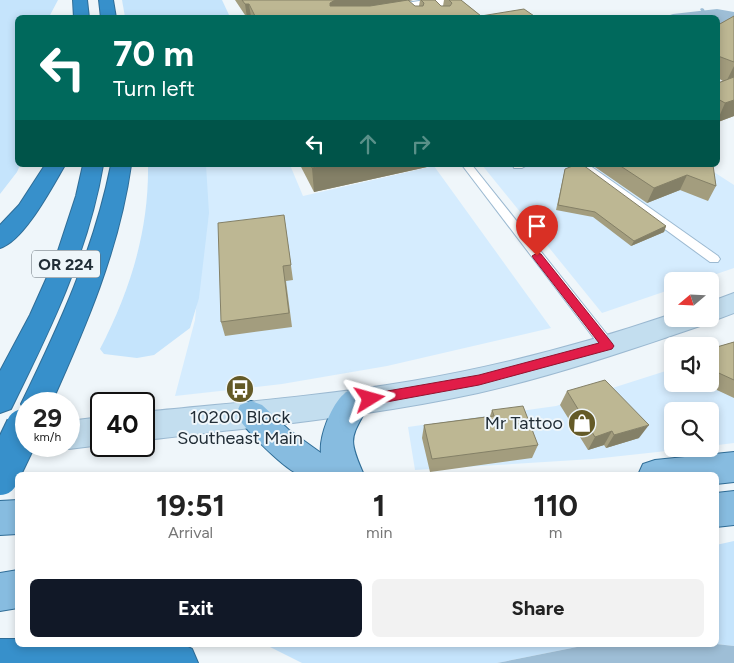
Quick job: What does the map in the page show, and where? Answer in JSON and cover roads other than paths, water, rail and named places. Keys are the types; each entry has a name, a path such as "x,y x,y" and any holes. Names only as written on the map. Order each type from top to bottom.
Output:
{"highway":[{"path":"80,0 82,15"},
{"path":"106,0 108,15"},
{"name":"OR 224","path":"0,400 48,306 66,262 80,224 93,167"},
{"name":"OR 224","path":"42,392 60,353 100,252 110,221 121,167"},
{"path":"0,240 27,210 51,173"},
{"path":"0,477 15,444"},
{"path":"0,659 126,658 178,663"}],"main road":[{"path":"345,472 339,460 336,446 338,431 355,402"},
{"path":"251,414 278,440 321,472"},
{"path":"685,472 734,467"},
{"path":"719,510 734,508"},
{"path":"0,518 15,518"},
{"path":"0,592 15,590"}],"street":[{"path":"366,15 436,8 454,0"},
{"path":"719,309 734,303"},
{"path":"155,425 355,402 471,382 608,346 664,328"}],"lane":[{"path":"469,167 608,346"},
{"path":"585,167 714,259"}],"waterway":[{"path":"702,9 705,15"}],"place":[{"name":"10200 Block Southeast Main","path":"240,389"},
{"name":"Mr Tattoo","path":"582,423"}]}
